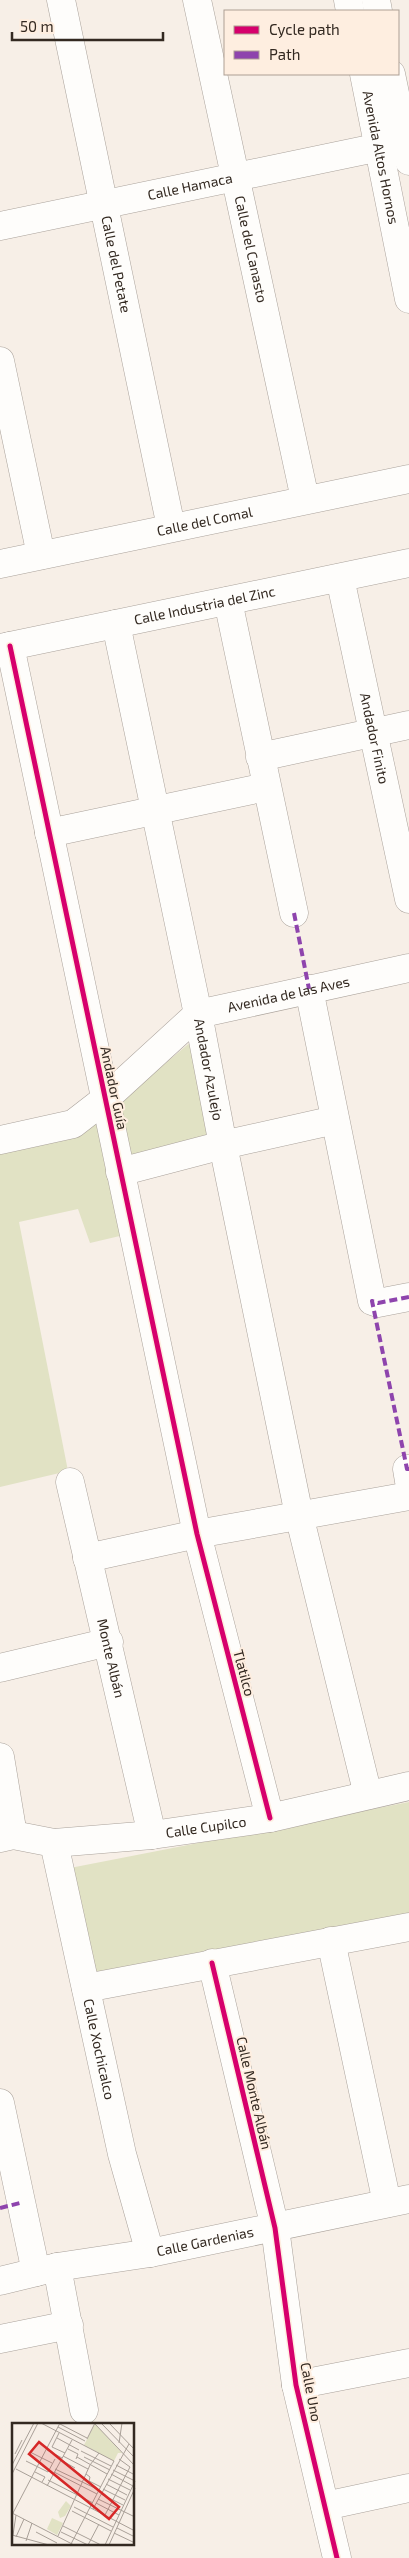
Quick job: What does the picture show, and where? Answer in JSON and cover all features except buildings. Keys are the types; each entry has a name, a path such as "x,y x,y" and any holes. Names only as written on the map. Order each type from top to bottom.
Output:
{"street":[{"name":"Calle del Petate","path":"61,0 171,528"},
{"name":"Calle del Canasto","path":"197,0 305,499"},
{"name":"Avenida Altos Hornos","path":"364,75 409,299"},
{"name":"Avenida Altos Hornos","path":"391,75 409,160"},
{"name":"Calle Hamaca","path":"0,226 380,147"},
{"path":"0,361 41,555"},
{"name":"Calle del Comal","path":"0,564 305,499 409,479"},
{"name":"Calle Industria del Zinc","path":"5,647 409,563"},
{"name":"Andador Finito","path":"340,578 409,899"},
{"path":"228,601 294,914"},
{"name":"Andador Azulejo","path":"116,624 198,1014 299,1515 368,1795"},
{"name":"Andador Guía","path":"5,647 49,833 197,1534"},
{"path":"260,757 409,725"},
{"path":"49,833 266,787"},
{"name":"Avenida de las Aves","path":"198,1014 409,968"},
{"path":"309,990 372,1301 378,1303 409,1297"},
{"path":"0,1140 74,1124 104,1100 198,1014"},
{"path":"120,1172 223,1145 335,1120"},
{"name":"Monte Albán","path":"70,1482 109,1642 152,1835"},
{"path":"87,1558 197,1534 409,1496"},
{"name":"Tlatilco","path":"197,1534 270,1818"},
{"path":"0,1668 109,1642"},
{"path":"0,1757 6,1836"},
{"name":"Calle Cupilco","path":"6,1836 54,1843 152,1835 270,1818 409,1786"},
{"name":"Calle Xochicalco","path":"54,1843 122,2154 150,2253"},
{"path":"86,1988 212,1962 409,1927"},
{"path":"331,1941 398,2201"},
{"name":"Calle Monte Albán","path":"212,1962 275,2228"},
{"path":"0,2103 10,2205 46,2270 69,2325 84,2410"},
{"name":"Calle Gardenias","path":"0,2281 46,2270 150,2253 275,2228 398,2201"},
{"name":"Calle Uno","path":"275,2228 296,2385 337,2558"},
{"path":"0,2339 69,2325"},
{"path":"296,2385 409,2363"},
{"path":"325,2506 409,2488"}],"green space":[{"path":"192,1041 215,1157 113,1184 124,1235 90,1243 78,1209 19,1222 68,1471 0,1487 0,1151 99,1119"},
{"path":"409,1802 409,1915 93,1975 70,1868"}],"marked path":[{"path":"294,913 309,989"},
{"path":"409,1297 378,1303 372,1301 407,1469 409,1469"},
{"path":"0,2208 20,2203"}],"cycle path":[{"path":"10,646 197,1534 270,1818"},
{"path":"212,1963 275,2228 296,2385 337,2558"}]}
